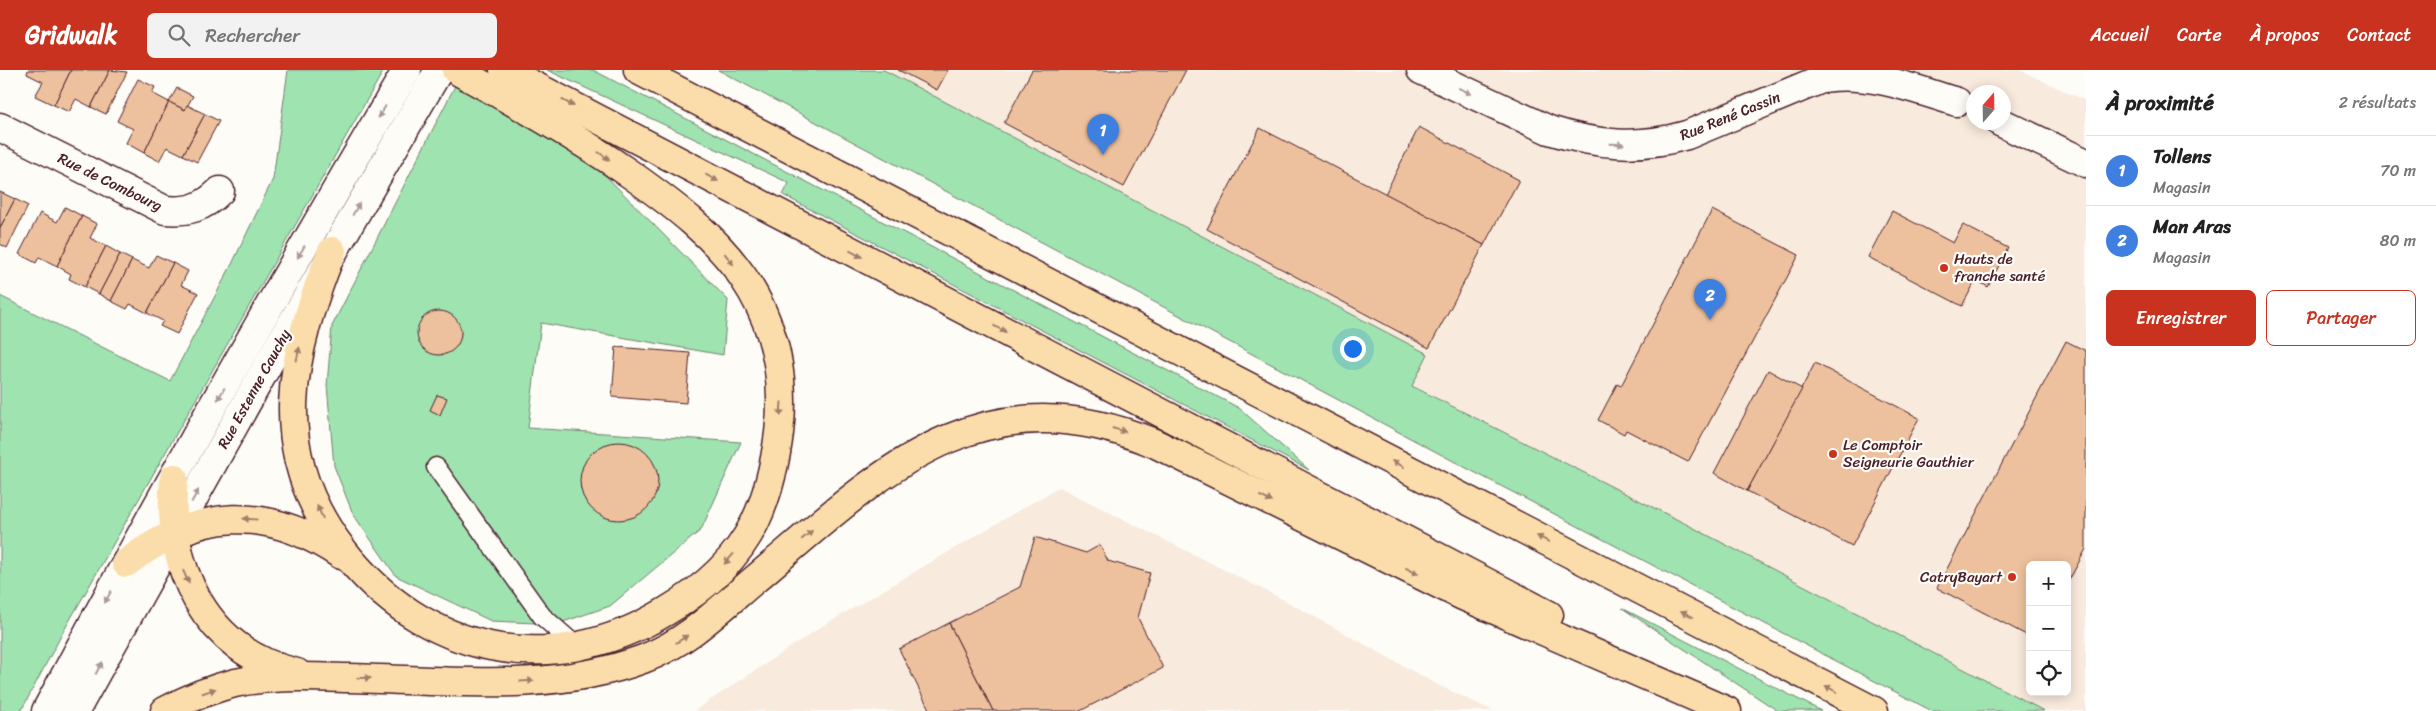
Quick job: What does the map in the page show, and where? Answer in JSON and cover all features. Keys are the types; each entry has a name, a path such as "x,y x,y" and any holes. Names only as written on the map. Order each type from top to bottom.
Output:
{"highway":[{"path":"456,70 516,85 1732,711"},
{"path":"638,70 1874,711"},
{"path":"669,70 754,130"},
{"path":"126,563 144,549 174,534 219,520 236,518 269,520 311,536 356,567 394,602 430,625 461,638 524,651 547,651 577,648 629,631 682,602 722,568 739,549 754,524 764,501 775,460 782,399 780,371 775,346 757,300 744,278 710,236 665,199 599,152 516,85"},
{"path":"332,252 301,339 293,387 292,410 298,452 309,488 325,524 356,567"},
{"path":"165,711 209,691 236,683 316,677 492,682 543,680 592,673 644,659 663,650 700,627 856,494 923,450 946,439 973,430 1020,420 1045,419 1100,424 1154,443 1463,596 1727,711"},
{"path":"174,478 171,502 174,534 179,558 194,593 215,625 226,636 253,656 270,664 316,677"}],"main road":[{"name":"Rue Estenne Cauchy","path":"46,711 126,563 343,177 407,70"},
{"name":"Rue Estenne Cauchy","path":"75,711 332,252 438,70"},
{"name":"Rue René Cassin","path":"1421,70 1549,130 1571,137 1615,145 1664,141 1686,135 1829,74 1874,79 1965,106"},
{"path":"1914,70 1965,106"},
{"name":"Rue de Combourg","path":"0,127 165,210 180,211 197,208 209,202 220,192"},
{"path":"2011,127 2086,164"}],"lane":[{"path":"436,466 542,616 577,648"}],"shaded area":[{"path":"884,70 2019,70 2086,101 2086,711 2044,711 1690,526 1412,385 1428,354"},
{"path":"1059,487 1284,600 1438,685 1493,711 694,711 821,627"}],"green space":[{"path":"288,70 384,70 63,632 21,711 0,711 0,296 170,381 232,264 273,179"},
{"path":"547,70 593,70 1239,408 1309,470 783,195 789,183"},
{"path":"718,70 884,70 1428,354 1412,386 1690,526 2044,711 1932,711 1472,471"},
{"path":"457,82 593,163 728,300 723,355 541,323 528,428 741,442 701,530 610,606 557,624 491,621 396,576 353,514 334,466 327,385 332,326"},
{"path":"1622,608 1821,711 1778,711"}],"building":[{"path":"28,70 71,70 54,105 35,96 43,82 27,74"},
{"path":"71,70 110,70 91,107 76,99 69,112 54,105"},
{"path":"110,70 127,72 106,114 91,107"},
{"path":"898,70 948,70 937,90"},
{"path":"1032,70 1186,70 1124,187 1004,123"},
{"path":"138,79 155,87 152,93 169,102 144,153 126,143 133,129 117,121"},
{"path":"177,88 193,96 185,110 169,102"},
{"path":"169,102 185,110 187,105 205,114 183,155 167,147 159,161 144,153"},
{"path":"205,114 219,121 197,162 183,155"},
{"path":"1419,127 1519,180 1484,245 1385,194"},
{"path":"1260,128 1484,245 1429,348 1207,229"},
{"path":"0,192 15,199 0,228"},
{"path":"15,199 28,206 7,248 0,244 0,228"},
{"path":"65,207 82,216 57,266 39,257 36,263 19,254 40,213 57,222"},
{"path":"1712,210 1799,255 1688,462 1626,430 1624,434 1598,420 1617,384 1621,386"},
{"name":"Hauts de franche santé","path":"1892,211 1953,243 1963,225 2008,248 1988,287 1976,280 1962,306 1868,257"},
{"path":"82,216 97,224 90,238 106,246 85,287 69,279 71,274 57,266"},
{"path":"106,246 120,254 99,294 85,287"},
{"path":"120,254 132,260 111,301 99,294"},
{"path":"156,255 173,263 147,313 130,304 127,309 111,301 132,260 149,268"},
{"path":"173,263 188,271 181,285 198,293 177,334 160,326 163,321 147,313"},
{"path":"439,311 451,315 457,321 461,333 457,345 451,351 439,355 427,351 421,345 417,333 421,321 427,315"},
{"path":"2066,341 2086,351 2086,549 2071,577 2071,561 2026,561 2026,635 1937,588"},
{"path":"616,347 690,353 686,403 612,397"},
{"name":"Le Comptoir Seigneurie Gauthier","path":"1815,363 1919,418 1852,546 1747,491"},
{"path":"1768,370 1802,389 1747,491 1714,473"},
{"path":"437,395 447,398 440,415 430,410"},
{"path":"611,442 627,442 641,448 652,459 658,473 658,489 652,503 641,514 627,520 611,520 597,514 586,503 580,489 580,473 586,459 597,448"},
{"path":"1035,537 1086,553 1100,545 1108,561 1150,573 1138,618 1163,668 1080,711 993,711 949,623 1020,587"},
{"path":"949,623 993,711 930,711 899,649"}],"place":[{"name":"Tollens","path":"1103,155"},
{"name":"Hauts de franche santé","path":"1944,268"},
{"name":"Man Aras","path":"1710,320"},
{"name":"Le Comptoir Seigneurie Gauthier","path":"1833,454"},
{"name":"CatryBayart","path":"2012,577"}]}
